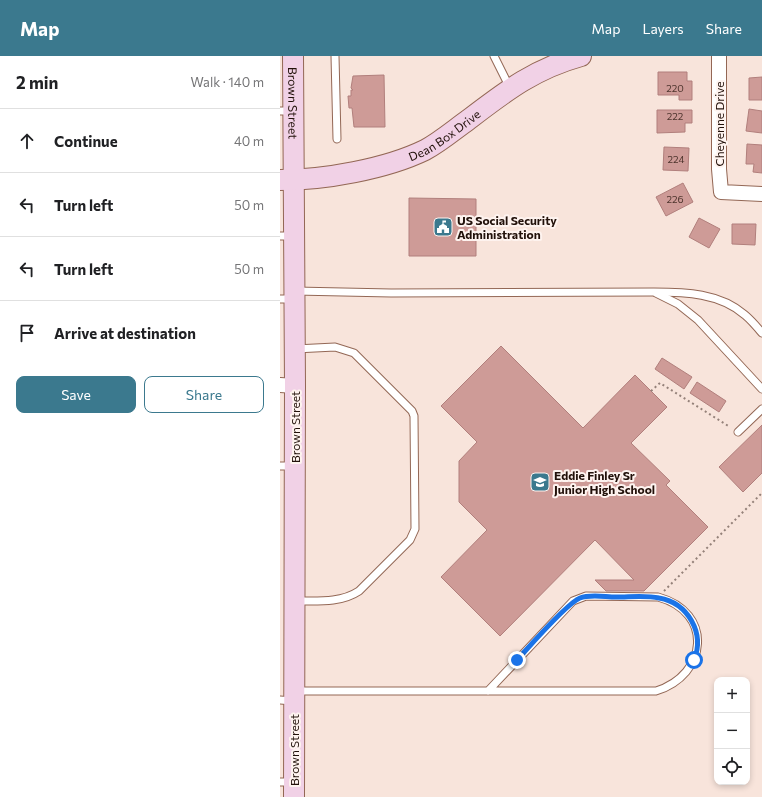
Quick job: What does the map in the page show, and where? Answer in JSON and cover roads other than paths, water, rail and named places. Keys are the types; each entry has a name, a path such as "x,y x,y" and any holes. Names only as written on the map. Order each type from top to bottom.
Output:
{"main road":[{"name":"Brown Street","path":"290,787 289,697 294,602 288,466 288,386 295,349 290,296 287,236 286,111 292,56"},
{"name":"Dean Box Drive","path":"287,180 374,168 399,161 426,149 510,89 546,68 581,56"}],"street":[{"name":"Cheyenne Drive","path":"719,56 718,169 721,192 762,194"}],"lane":[{"path":"335,56 337,139"},
{"path":"494,56 510,89"},
{"path":"290,296 391,293 654,292 696,294 723,301 745,314 762,334"},
{"path":"654,292 678,304 698,320 762,389"},
{"path":"294,602 350,598 359,591 410,540 415,529 414,416 412,411 354,353 335,347 295,349"},
{"path":"738,432 762,409"},
{"path":"289,697 488,690 656,690 677,681 693,664 698,648 698,640 692,622 681,607 674,603 658,597 586,596 573,601 488,690"}],"place":[{"name":"US Social Security Administration","path":"443,227"},
{"name":"Eddie Finley Sr Junior High School","path":"540,482"}]}
